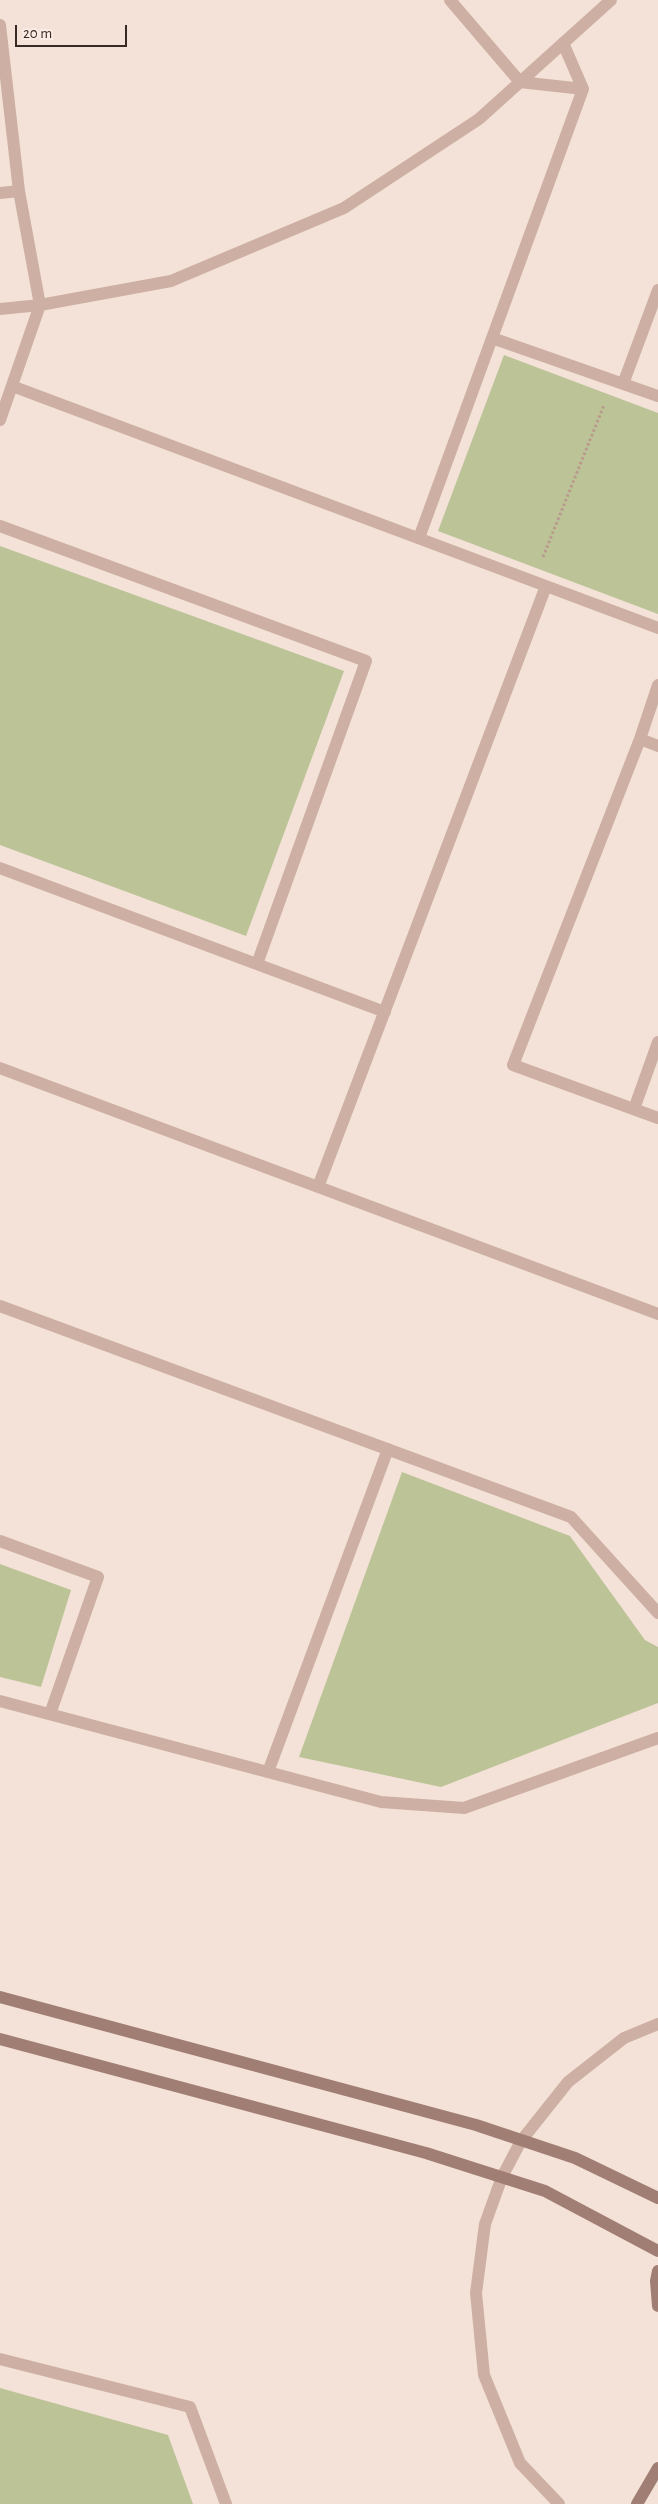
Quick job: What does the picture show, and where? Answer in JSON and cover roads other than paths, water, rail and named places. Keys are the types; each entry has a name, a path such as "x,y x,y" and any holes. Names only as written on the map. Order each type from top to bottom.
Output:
{"street":[{"path":"450,0 520,82 583,89"},
{"path":"0,309 40,305 171,281 344,208 479,119 611,0"},
{"path":"0,26 19,191 40,305 0,420"},
{"path":"419,538 583,89 563,43"},
{"path":"0,193 19,191"},
{"path":"618,382 658,290"},
{"path":"492,338 658,396"},
{"path":"12,386 658,628"},
{"path":"0,526 366,661 257,964"},
{"path":"318,1187 546,586"},
{"path":"658,685 640,739 514,1065 658,1118"},
{"path":"640,739 658,746"},
{"path":"0,868 385,1012"},
{"path":"634,1109 658,1042"},
{"path":"0,1068 658,1314"},
{"path":"0,1306 571,1517 658,1613"},
{"path":"268,1772 388,1449"},
{"path":"0,1541 98,1577 50,1714"},
{"path":"0,1701 381,1802 464,1808 658,1738"},
{"path":"0,1997 476,2125 575,2158 658,2198"},
{"path":"560,2504 520,2463 484,2375 476,2293 485,2224 502,2177 521,2141 568,2082 624,2038 658,2024"},
{"path":"0,2039 426,2153 545,2190 658,2251"},
{"path":"658,2271 656,2281 658,2306"},
{"path":"0,2359 190,2407 226,2504"},
{"path":"637,2504 658,2468"}]}
